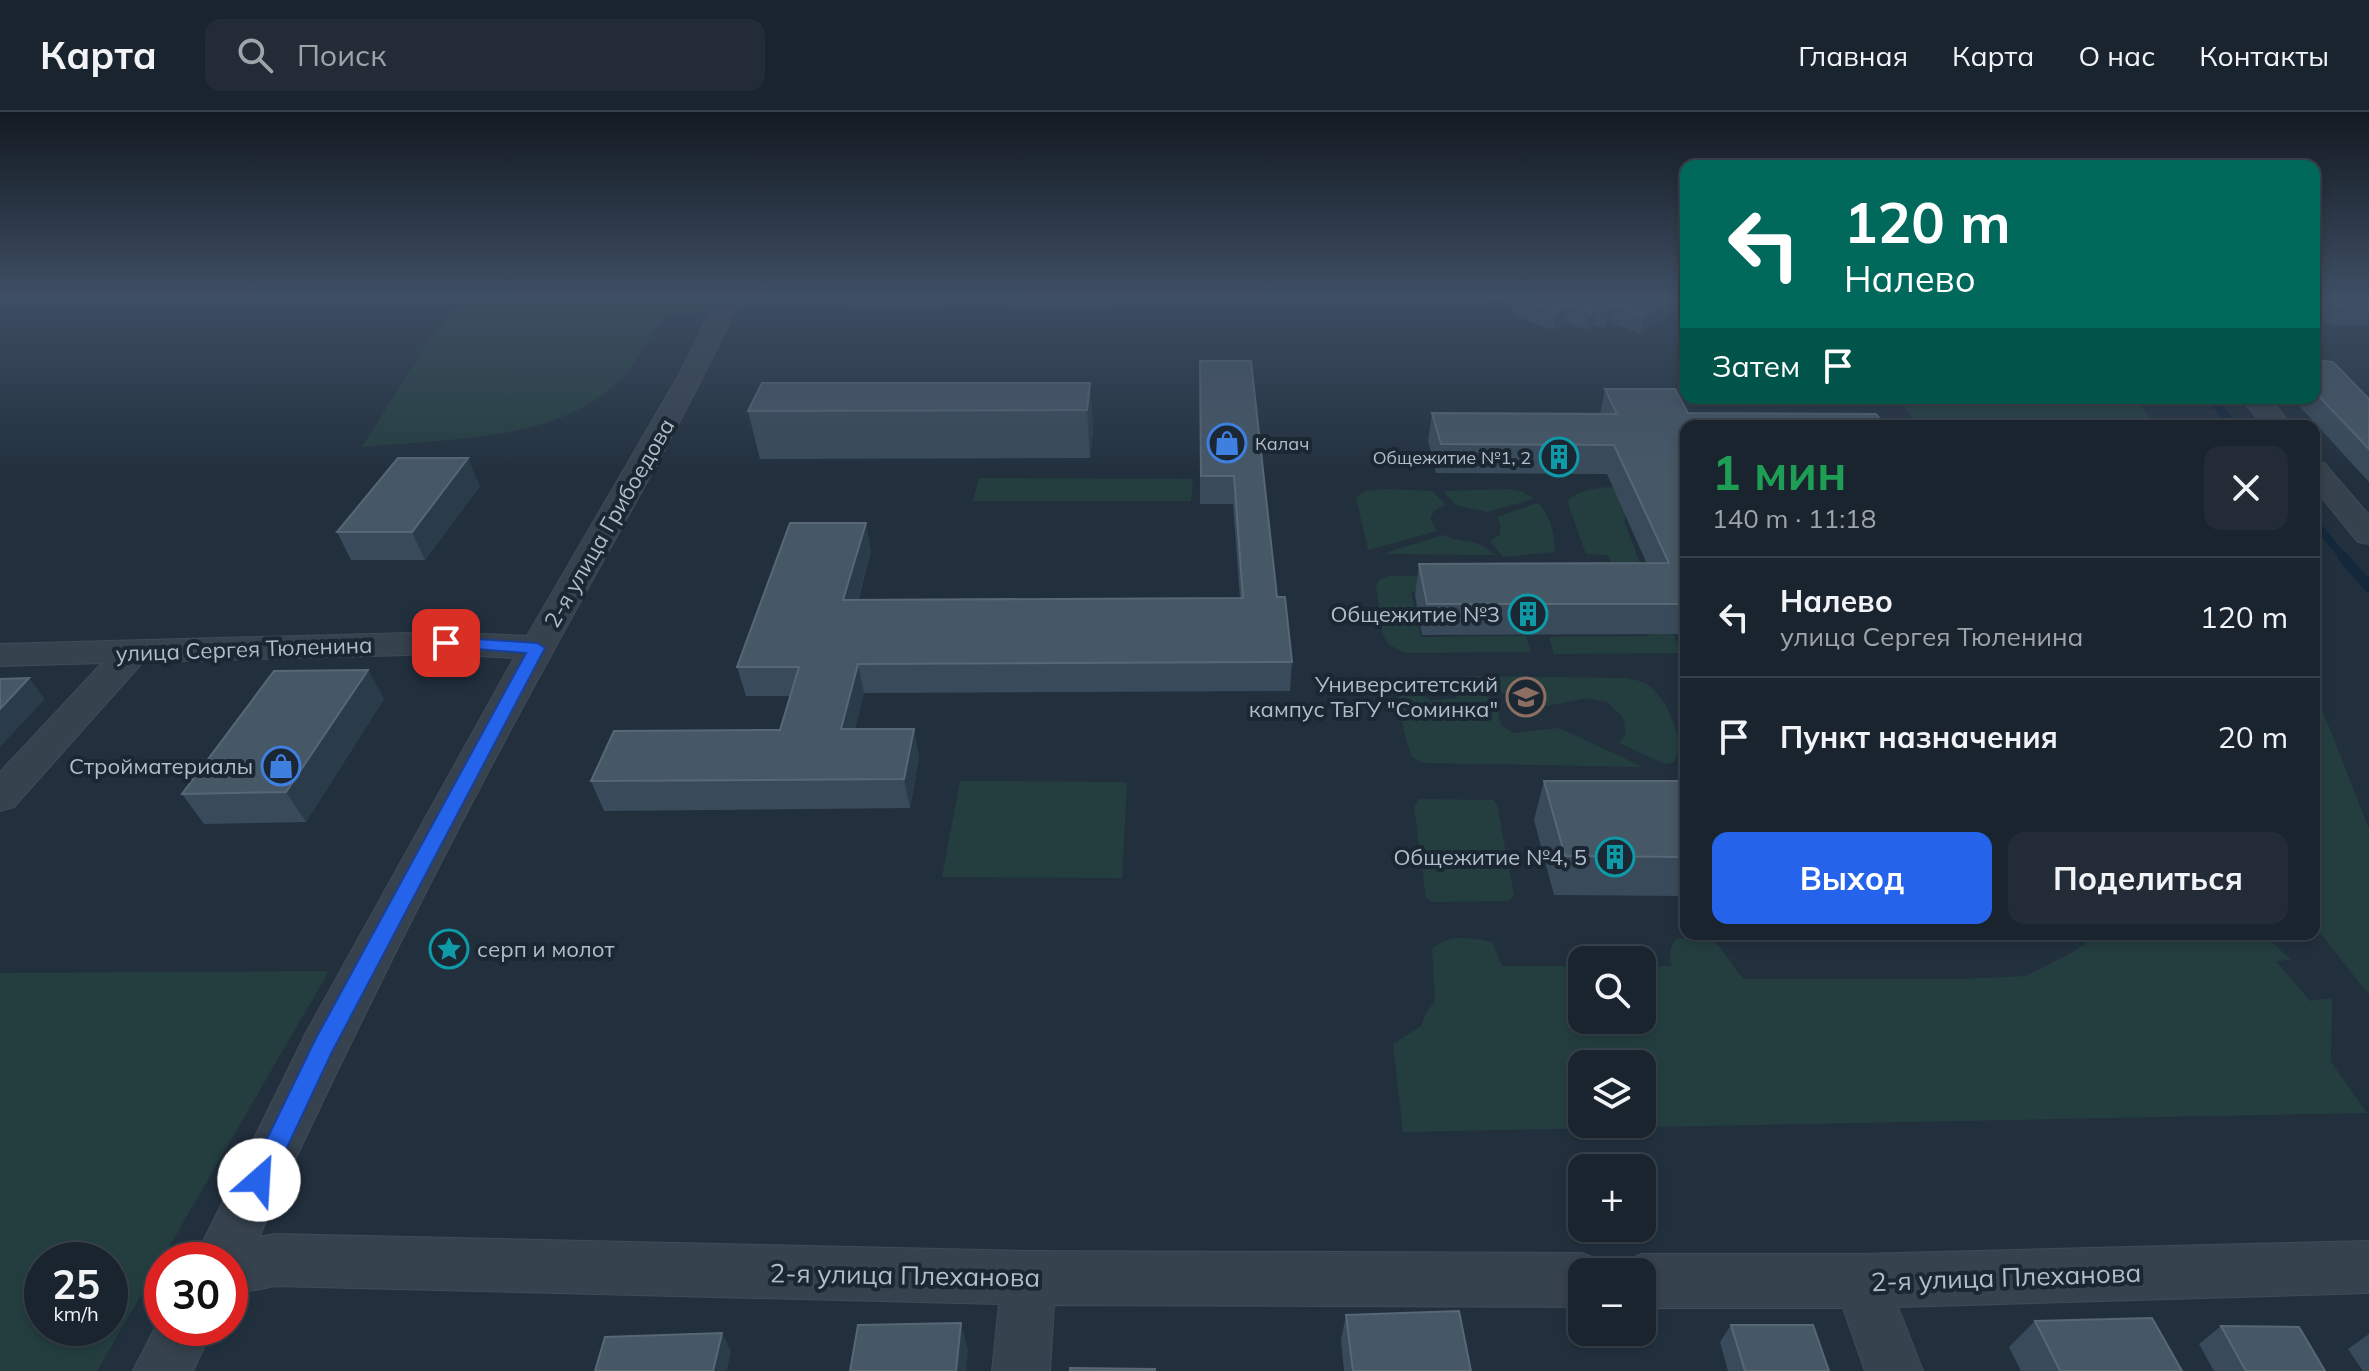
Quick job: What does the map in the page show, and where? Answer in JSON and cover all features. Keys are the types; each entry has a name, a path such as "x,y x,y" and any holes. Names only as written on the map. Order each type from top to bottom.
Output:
{"street":[{"name":"2-я улица Грибоедова","path":"230,1242 323,1047 537,648 600,542 702,355"},
{"path":"2260,404 2273,420"},
{"path":"2320,473 2354,498 2369,535"},
{"name":"улица Сергея Тюленина","path":"0,655 446,643 537,648"},
{"path":"0,797 132,653"},
{"name":"2-я улица Плеханова","path":"248,1265 275,1260 1029,1278 1568,1280"},
{"name":"2-я улица Плеханова","path":"1656,1281 1861,1281 2369,1267"},
{"path":"1021,1371 1029,1278"},
{"path":"1861,1281 1894,1371"},
{"path":"162,1371 175,1346"}],"green space":[{"path":"420,355 640,355 624,376 598,398 568,415 535,426 466,439 362,447"},
{"path":"1902,404 2140,404 2152,420 1915,420"},
{"path":"979,478 1193,479 1191,501 973,501"},
{"path":"1600,488 1664,489 1627,513 1624,521 1643,571 1613,570 1608,555 1586,554 1567,501 1576,494"},
{"path":"1366,491 1432,491 1446,505 1435,510 1430,518 1437,531 1368,550 1356,497"},
{"path":"1443,491 1521,491 1534,499 1487,512 1456,505"},
{"path":"1537,503 1551,525 1554,552 1503,557 1490,541 1500,535 1501,525 1497,517"},
{"path":"1443,535 1476,543 1495,555 1382,554"},
{"path":"1505,575 1510,591 1411,592 1421,637 1526,636 1531,652 1408,653 1388,644 1383,635 1376,586 1380,579 1389,576"},
{"path":"1647,576 1680,653 1554,654 1549,637 1649,636 1631,593"},
{"path":"1464,676 1626,678 1642,682 1655,691 1671,715 1678,744 1674,762 1665,764 1619,743 1626,734 1623,717 1607,702 1587,698 1537,708"},
{"path":"1414,677 1431,701 1457,698 1454,687 1458,684 1502,703 1498,717 1502,726 1513,733 1559,728 1643,767 1424,763 1412,757 1400,704 1398,686 1403,679"},
{"path":"2320,708 2369,829 2369,995 2320,933"},
{"path":"960,781 1127,782 1122,878 942,877"},
{"path":"1419,799 1493,800 1497,805 1514,895 1508,901 1432,902 1426,898 1414,806"},
{"path":"1453,939 1492,942 1502,966 1568,966 1568,1034 1656,1034 1656,966 1672,966 1670,953 1675,940 1680,939 1711,940 1744,979 2026,976 2090,940 2269,940 2291,960 2276,961 2310,1001 2332,998 2331,1062 2367,1113 1656,1127 1656,1050 1568,1050 1568,1129 1403,1132 1393,1044 1421,1026 1435,1001 1432,949"},
{"path":"329,971 172,1242 144,1242 144,1290 128,1318 128,1242 24,1242 24,1346 112,1346 97,1371 0,1371 0,973"}],"building":[{"path":"1200,361 1251,361 1277,597 1285,597 1292,662 858,664 841,729 914,729 904,779 591,781 614,731 780,730 799,667 737,667 790,523 866,523 843,600 1243,598 1234,476 1201,476"},
{"path":"2320,361 2333,362 2369,399 2369,449 2320,397"},
{"path":"762,383 1090,383 1087,410 748,411"},
{"path":"1605,389 1675,389 1680,404 1688,413 1876,414 1880,420 1680,420 1680,604 1427,604 1419,564 1669,563 1614,445 1441,444 1432,413 1617,414"},
{"path":"398,458 468,458 412,532 337,532"},
{"path":"368,670 286,792 182,794 274,671"},
{"path":"29,678 0,709 0,679"},
{"path":"1544,781 1680,781 1680,857 1565,856"},
{"path":"1459,1311 1471,1371 1353,1371 1346,1315"},
{"path":"2152,1318 2182,1371 2060,1371 2035,1321"},
{"path":"961,1323 956,1371 850,1371 858,1325"},
{"path":"1731,1325 1813,1325 1829,1371 1745,1371"},
{"path":"2221,1326 2299,1327 2325,1371 2246,1371"},
{"path":"722,1333 713,1371 595,1371 605,1337"},
{"path":"1070,1368 1155,1369 1155,1371 1070,1371"}],"waterway":[{"path":"2216,404 2229,420"},
{"path":"2320,529 2345,559"},
{"path":"2343,557 2369,587"}],"place":[{"name":"Калач","path":"1227,443"},
{"name":"Общежитие №1, 2","path":"1559,457"},
{"name":"Общежитие №3","path":"1528,614"},
{"name":"Университетский кампус ТвГУ \"Соминка\"","path":"1526,697"},
{"name":"Стройматериалы","path":"281,766"},
{"name":"Общежитие №4, 5","path":"1615,857"},
{"name":"серп и молот","path":"449,949"}],"route":[{"path":"259,1180 323,1047 537,648 446,643"}]}
